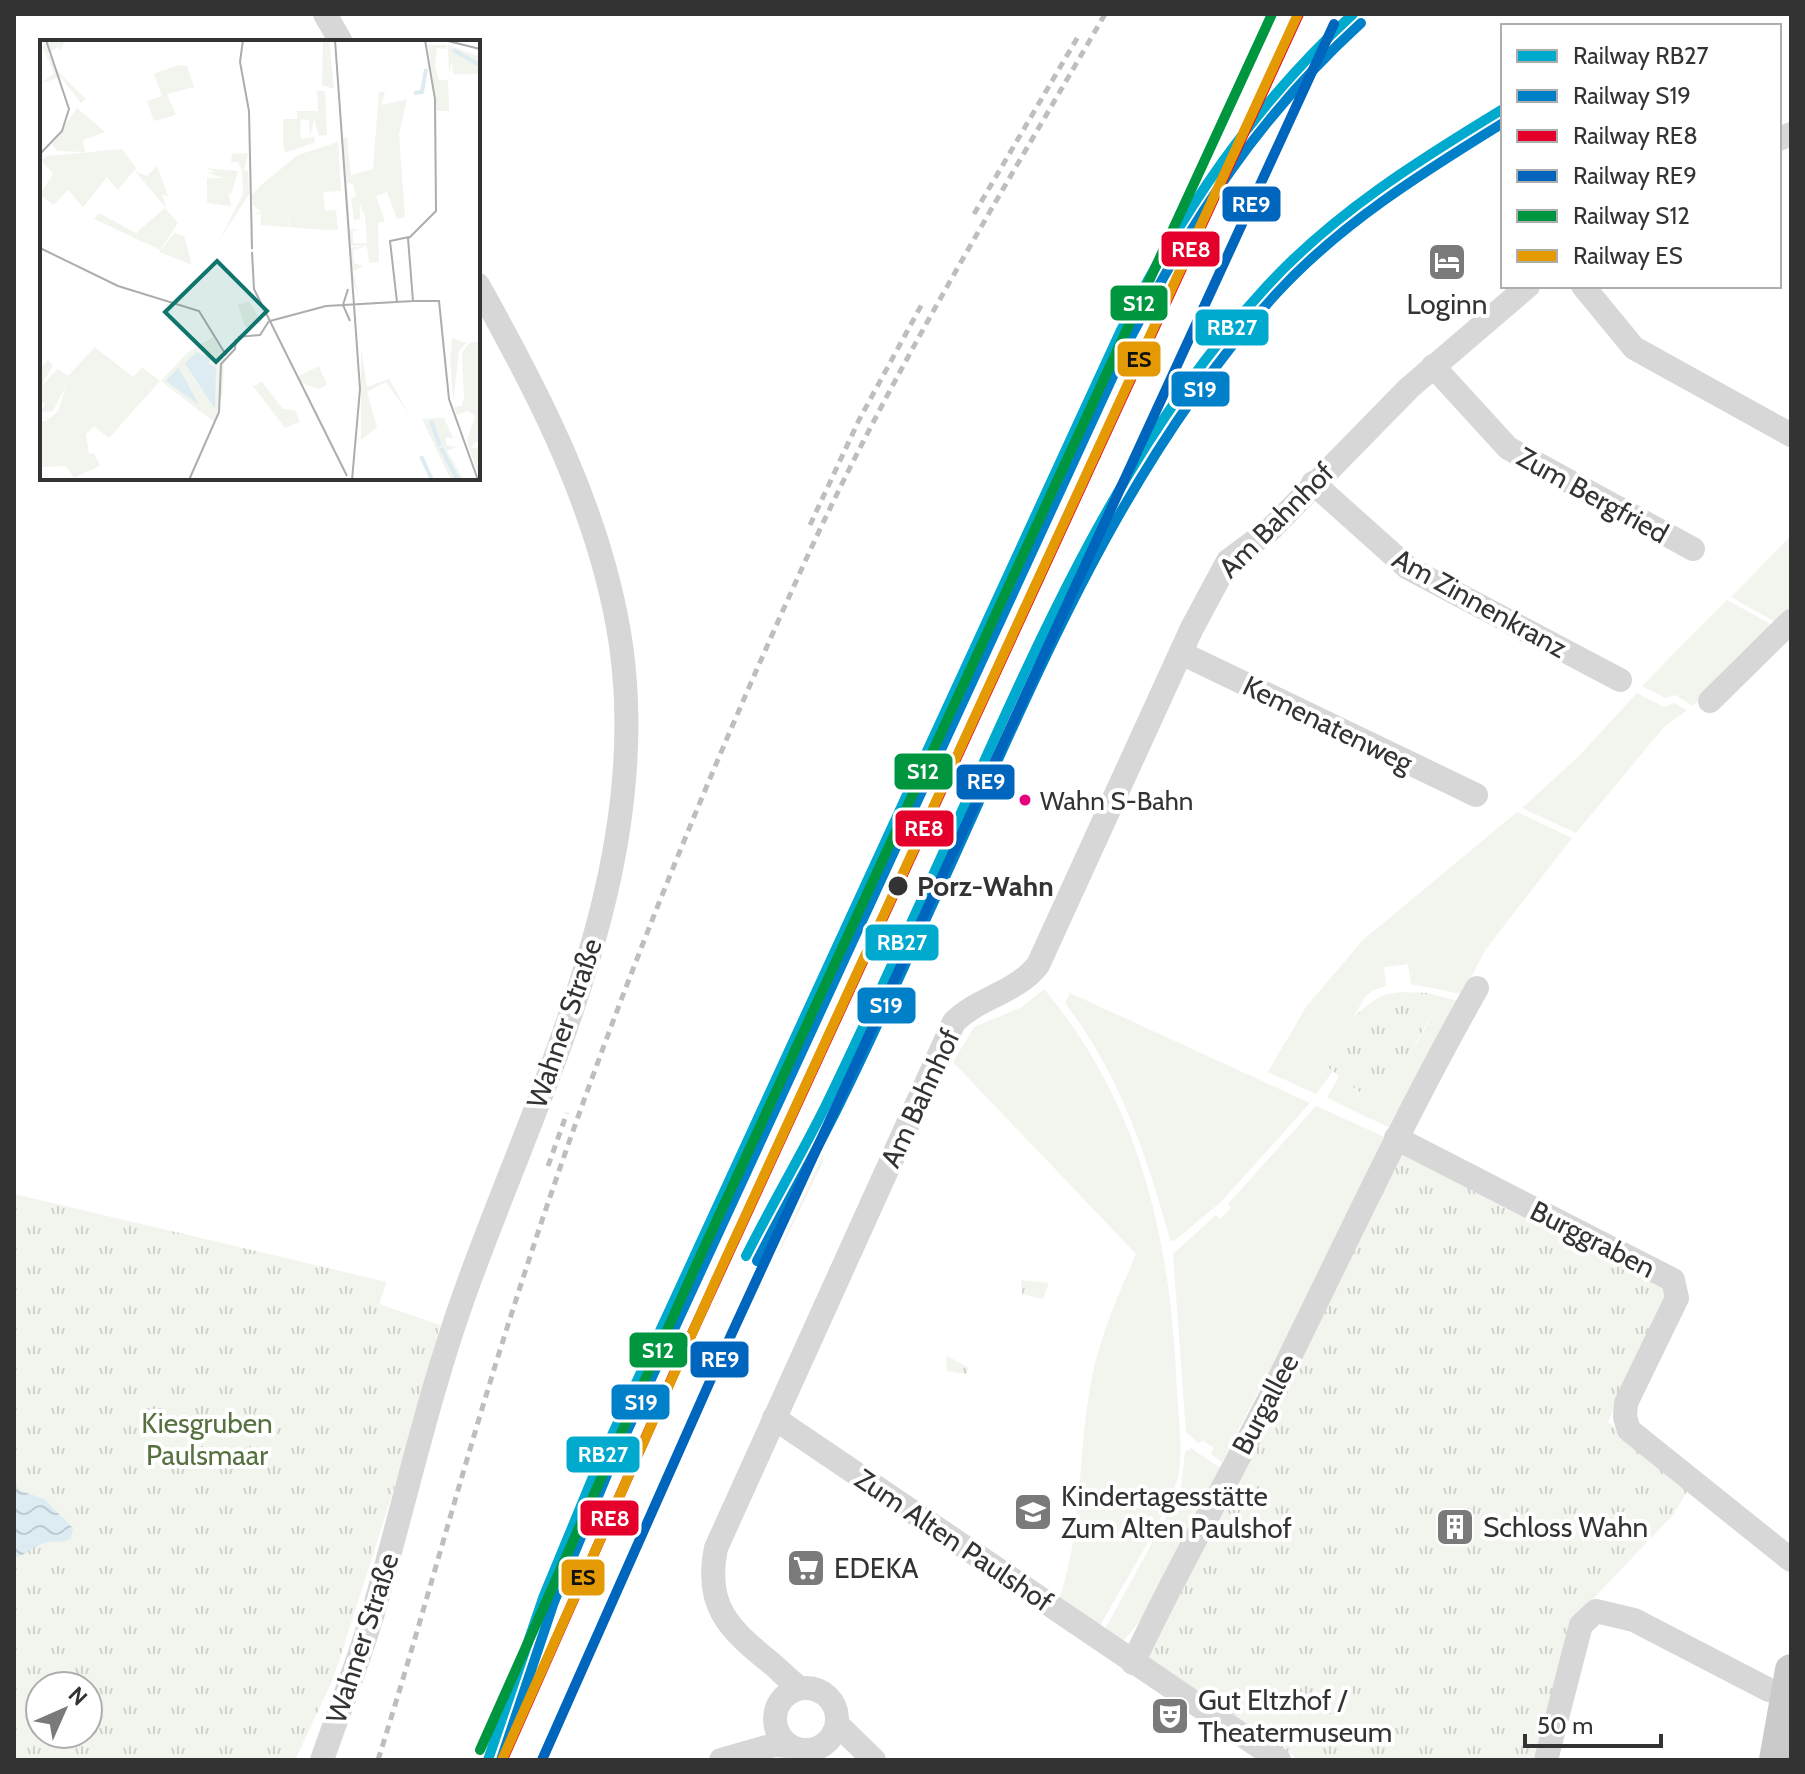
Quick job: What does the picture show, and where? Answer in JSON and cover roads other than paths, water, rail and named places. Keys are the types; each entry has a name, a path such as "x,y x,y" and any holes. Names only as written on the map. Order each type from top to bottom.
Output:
{"main road":[{"path":"1775,1760 1788,1682"}],"street":[{"path":"325,14 340,40"},
{"name":"Am Bahnhof","path":"800,1688 751,1650 714,1601 712,1572 722,1528 954,1022 967,1009 1016,986 1038,965 1181,653 1228,561 1270,530 1313,483 1433,366 1526,288"},
{"path":"1585,288 1634,348 1791,435"},
{"name":"Wahner Straße","path":"322,1760 348,1695 464,1295 578,993 609,882 624,779 620,645 590,520 556,434 480,289"},
{"name":"Zum Bergfried","path":"1433,366 1508,448 1693,549"},
{"name":"Am Zinnenkranz","path":"1313,483 1408,568 1620,680"},
{"path":"1710,701 1791,621"},
{"name":"Kemenatenweg","path":"1181,653 1476,795"},
{"name":"Burgallee","path":"1133,1663 1180,1562 1278,1382 1396,1138 1477,988"},
{"name":"Burggraben","path":"1396,1138 1673,1280 1677,1298 1626,1403 1629,1430 1791,1560"},
{"name":"Zum Alten Paulshof","path":"774,1418 1133,1663"},
{"path":"1546,1760 1581,1625 1596,1611 1634,1620 1758,1684 1788,1682"},
{"name":"Am Bahnhof","path":"751,1650 775,1712"},
{"path":"1133,1663 1279,1760"},
{"path":"819,1748 831,1738 837,1724 836,1709 819,1690 800,1688 785,1695 775,1712 721,1760 774,1745 806,1750 819,1748 854,1760"},
{"path":"775,1712 781,1738 789,1746"},
{"path":"837,1724 874,1760"}],"water":[{"path":"14,1478 19,1490 44,1499 73,1528 71,1538 40,1544 14,1558"}],"railway":[{"path":"378,1760 497,1360 546,1209 578,1116 685,838 803,566 872,424 947,286 1105,14"},
{"path":"974,214 1079,35"},
{"path":"810,525 859,420 922,304"},
{"path":"548,1166 567,1113"}],"rail line":[{"name":"S12","path":"480,1750 693,1272 1272,14"},
{"name":"ES","path":"502,1760 715,1282 1298,14"},
{"name":"RE8","path":"505,1755 682,1355 1299,14"},
{"name":"RB27","path":"488,1760 543,1598 595,1472 1121,330 1170,242 1223,162 1283,86 1353,14"},
{"name":"S19","path":"501,1760 554,1602 606,1477 1132,335 1180,249 1232,168 1291,94 1361,23"},
{"name":"RE9","path":"542,1760 715,1370 1334,24"},
{"name":"RB27","path":"746,1256 839,1078 1038,644 1077,567 1162,420 1212,351 1267,286 1320,235 1379,189 1501,110"},
{"name":"S19","path":"757,1261 862,1057 1047,653 1086,576 1171,429 1221,360 1301,269 1383,201 1501,124"}],"place":[{"name":"Loginn","path":"1447,262"},
{"name":"Wahn S-Bahn","path":"1025,800"},
{"name":"Porz-Wahn","path":"898,886"},
{"name":"Kindertagesstätte Zum Alten Paulshof","path":"1033,1512"},
{"name":"Schloss Wahn","path":"1455,1527"},
{"name":"EDEKA","path":"806,1568"},
{"name":"Gut Eltzhof / Theatermuseum","path":"1170,1716"}],"park label":[{"name":"Kiesgruben Paulsmaar","path":"207,1439"}]}
